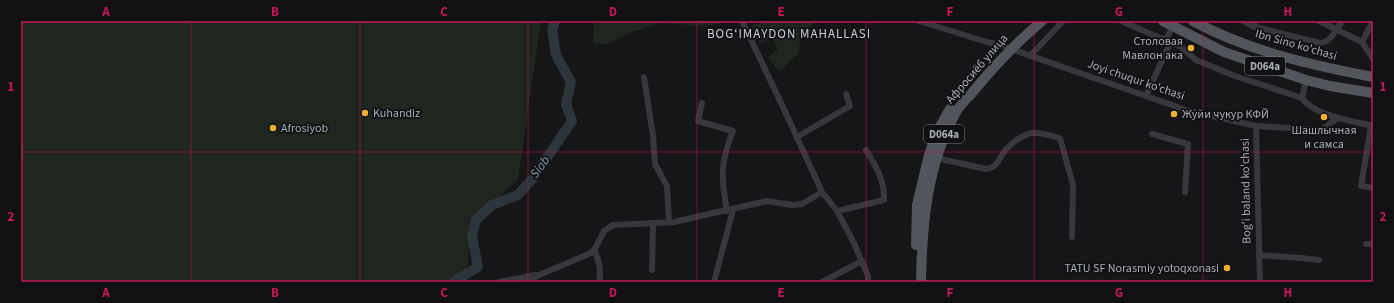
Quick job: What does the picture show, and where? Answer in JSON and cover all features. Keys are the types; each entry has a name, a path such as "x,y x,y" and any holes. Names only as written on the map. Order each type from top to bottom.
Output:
{"main road":[{"name":"Афросиёб улица","path":"921,282 926,207 936,158 944,136 956,112 1032,21"},
{"name":"Афросиёб улица","path":"915,282 917,205 929,156 937,132 951,108 982,72 1008,48 1042,21"},
{"name":"D064a","path":"1163,21 1224,52 1306,80 1330,86 1373,92"},
{"name":"Ibn Sino ko'chasi","path":"1193,21 1234,40 1265,51 1318,67 1373,77"}],"street":[{"path":"742,21 822,192 836,211 854,243 868,276 868,282"},
{"name":"Joyi chuqur ko'chasi","path":"919,21 1008,48 1189,110 1256,126"},
{"path":"1030,56 1063,21"},
{"path":"1121,21 1182,48 1196,60 1209,66 1234,76 1302,98 1312,107 1338,118 1372,126 1361,186 1373,188"},
{"path":"1243,21 1320,43 1326,42 1330,39 1342,21"},
{"path":"1319,21 1362,42 1373,59"},
{"path":"1362,42 1373,21"},
{"path":"1146,96 1173,26"},
{"path":"644,77 653,136 655,164 667,186 669,222"},
{"path":"1302,98 1306,80"},
{"path":"797,137 850,106 846,94"},
{"path":"702,103 698,121 733,131 726,148 722,166 722,183 730,210 714,282"},
{"name":"Bog'i baland ko'chasi","path":"1260,282 1256,126 1321,130 1338,118"},
{"path":"936,158 991,169 996,166 1008,147 1027,134 1034,133 1060,138 1074,185 1072,237"},
{"path":"1152,134 1188,144 1185,192"},
{"path":"836,211 884,200 881,175 866,150"},
{"path":"526,282 587,255 594,250 601,236 608,228 619,224 653,224 669,222 767,201 802,204 822,192"},
{"path":"652,270 653,224"},
{"path":"1366,244 1373,244"},
{"path":"594,250 597,255 600,270 600,282"},
{"path":"1259,255 1319,260"},
{"path":"822,282 862,261"},
{"path":"499,282 539,275"}],"shaded area":[{"name":"Afrosiyob","path":"21,21 541,21 518,180 473,219 467,271 443,282 21,282"},
{"path":"594,21 731,21 707,26 660,23 633,32 607,44 593,43"},
{"path":"772,21 809,21 813,23 800,39 799,53 779,72 768,57 778,49 772,38 760,43 751,25"}],"waterway":[{"name":"Siab","path":"453,282 478,267 472,236 476,220 492,205 518,195 533,178 572,121 566,104 571,82 556,55 552,30 555,21"}],"place":[{"name":"Столовая Мавлон ака","path":"1191,48"},
{"name":"Kuhandiz","path":"365,113"},
{"name":"Жуйи чукур КФЙ","path":"1174,114"},
{"name":"Шашлычная и самса","path":"1324,117"},
{"name":"Afrosiyob","path":"273,128"},
{"name":"TATU SF Norasmiy yotoqxonasi","path":"1227,268"}],"district":[{"name":"BOG‘IMAYDON MAHALLASI","path":"789,34"}]}
